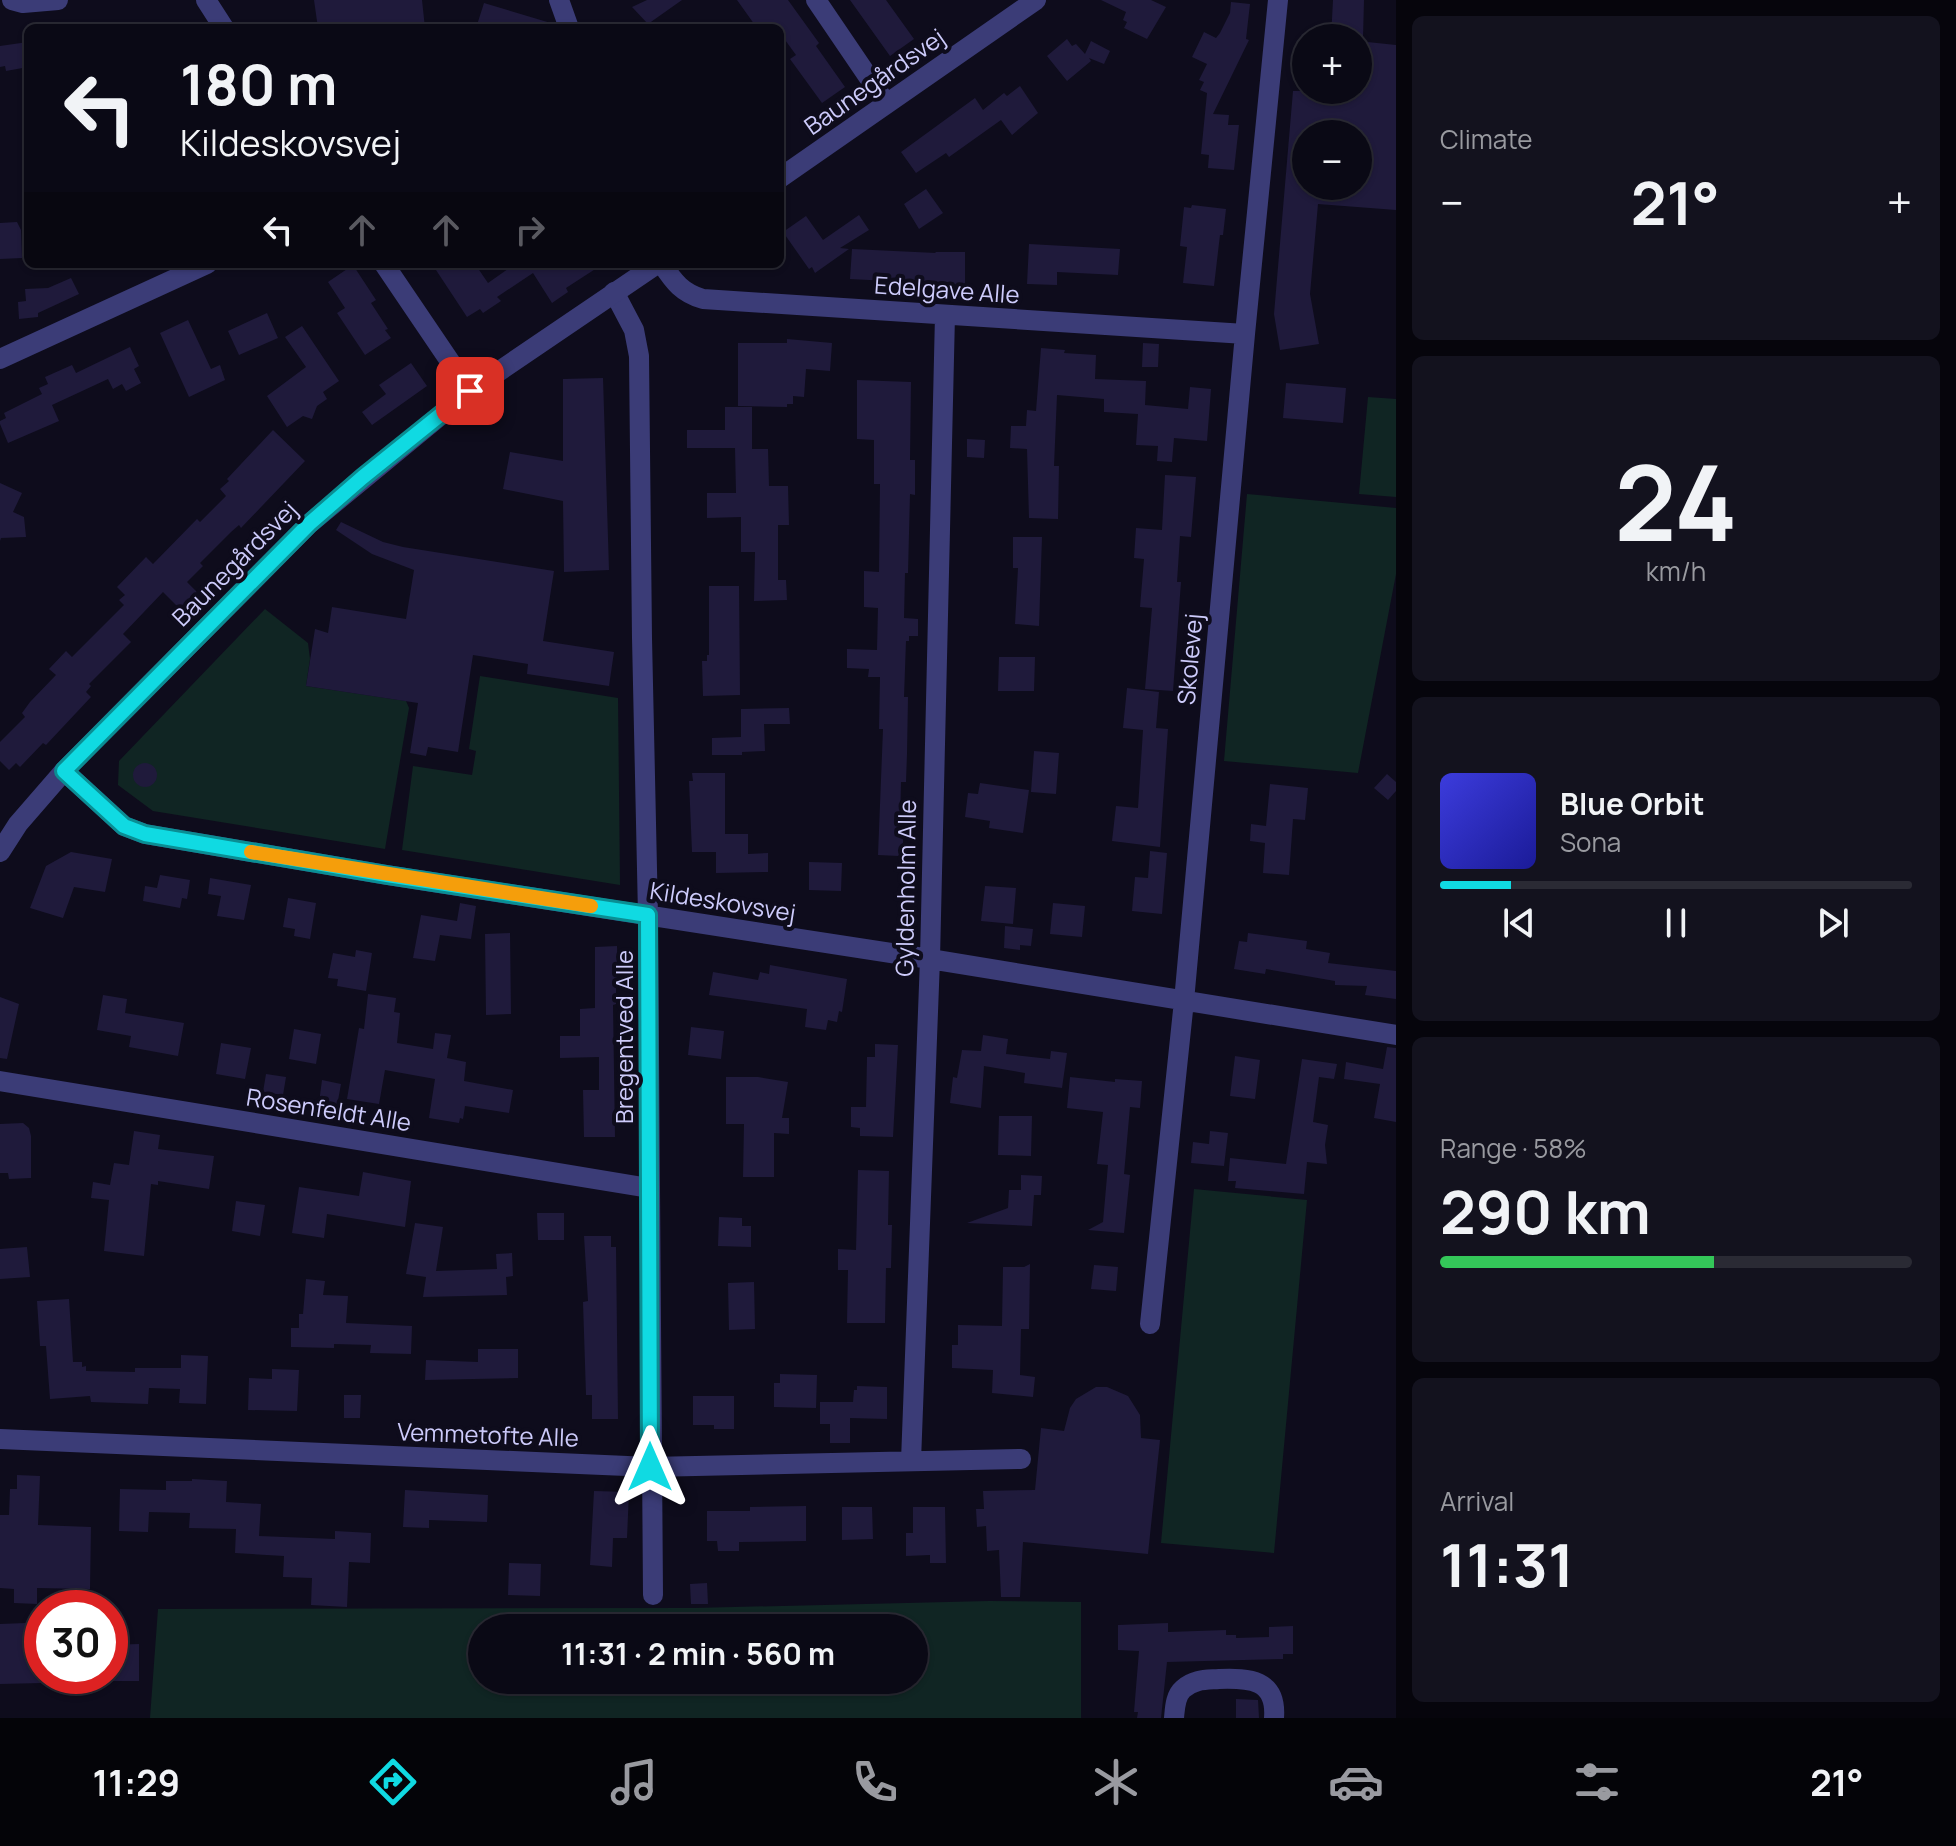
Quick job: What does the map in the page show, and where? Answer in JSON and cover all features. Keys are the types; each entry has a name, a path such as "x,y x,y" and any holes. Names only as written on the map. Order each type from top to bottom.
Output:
{"street":[{"path":"12,0 23,3 58,0"},
{"path":"206,0 221,24"},
{"path":"559,0 568,24"},
{"path":"816,0 886,103"},
{"name":"Baunegårdsvej","path":"784,175 1036,0"},
{"name":"Skolevej","path":"1150,1324 1184,1001 1278,0"},
{"path":"0,359 198,268"},
{"path":"387,268 470,391"},
{"name":"Baunegårdsvej","path":"0,852 18,824 64,771 309,524 470,391 653,268"},
{"name":"Edelgave Alle","path":"662,268 689,295 703,299 1245,334"},
{"name":"Bregentved Alle","path":"614,292 634,330 639,356 648,915 653,1595"},
{"name":"Gyldenholm Alle","path":"911,1461 930,959 945,315"},
{"name":"Kildeskovsvej","path":"64,771 124,826 145,834 1396,1035"},
{"name":"Rosenfeldt Alle","path":"0,1081 649,1188"},
{"name":"Vemmetofte Alle","path":"0,1439 650,1467 1021,1459"},
{"path":"1174,1718 1175,1703 1181,1690 1196,1681 1245,1678 1259,1682 1270,1694 1275,1707 1274,1718"}],"green space":[{"path":"1368,397 1396,399 1396,497 1359,494"},
{"path":"1247,494 1396,508 1396,574 1358,773 1224,761"},
{"path":"265,609 308,643 310,659 306,686 406,701 409,708 385,849 153,811 118,785 119,761"},
{"path":"480,676 618,698 620,885 402,850 413,766 472,775 476,751 469,749"},
{"path":"1194,1189 1307,1200 1274,1553 1161,1543"},
{"path":"989,1601 1081,1602 1081,1718 150,1718 158,1609 694,1608"}],"building":[{"path":"314,0 422,0 425,24 317,24"},
{"path":"647,0 682,0 648,24 632,7"},
{"path":"737,0 788,0 845,87 822,103 790,59 796,55 784,38 784,24 754,24"},
{"path":"850,0 886,0 914,39 890,56"},
{"path":"1101,0 1151,0 1166,7 1147,39 1124,28 1126,12"},
{"path":"1333,0 1364,0 1363,24 1332,24"},
{"path":"1231,2 1250,4 1246,39 1249,40 1213,114 1229,115 1228,125 1239,125 1234,170 1208,168 1209,155 1201,154 1207,93 1200,90 1204,82 1199,80 1207,64 1192,57 1204,32 1216,38 1220,33 1230,13"},
{"path":"484,3 554,24 477,24"},
{"path":"1067,39 1085,54 1091,41 1110,51 1104,64 1089,58 1091,61 1067,81 1047,56"},
{"path":"1372,42 1396,45 1396,210 1318,204 1310,294 1319,344 1280,350 1274,314 1292,103 1372,104"},
{"path":"24,43 24,68 6,71 5,66 0,67 0,46"},
{"path":"1020,86 1038,113 1012,135 1001,120 949,157 946,153 916,173 901,152 975,98 983,110 1004,93 1007,96"},
{"path":"926,189 943,213 919,229 904,204"},
{"path":"1192,205 1226,209 1214,286 1183,283 1187,247 1180,246 1184,207 1191,208"},
{"path":"859,215 869,230 840,248 849,249 815,273 812,267 809,269 784,231 806,216 823,240"},
{"path":"17,222 21,230 22,258 0,259 0,223"},
{"path":"1029,244 1120,249 1118,275 1057,272 1057,285 1027,284"},
{"path":"852,249 965,252 965,285 850,279"},
{"path":"349,268 355,268 376,300 371,303 391,338 365,355 337,313 345,308 328,282"},
{"path":"478,268 488,283 509,268 597,268 566,288 568,292 552,303 533,273 497,297 501,301 483,313 480,309 467,317 436,270"},
{"path":"71,278 79,294 38,313 38,317 19,319 18,302 26,301 25,289 48,288"},
{"path":"267,313 278,338 239,355 228,331"},
{"path":"188,320 211,369 220,365 225,380 189,397 160,333"},
{"path":"302,326 339,381 323,392 327,399 317,406 312,419 303,416 287,427 267,396 306,367 285,337"},
{"path":"787,339 832,343 830,371 806,369 804,397 793,396 793,404 787,404 787,407 738,406 738,343 787,343"},
{"path":"1143,343 1159,344 1158,367 1142,367"},
{"path":"130,347 139,366 134,369 141,383 126,391 122,384 113,389 108,379 52,405 59,421 8,443 0,424 6,418 4,413 42,394 39,388 48,384 45,377 72,365 76,373"},
{"path":"1041,348 1096,355 1095,379 1146,381 1145,405 1188,409 1190,387 1211,389 1207,441 1174,438 1172,462 1157,461 1158,446 1136,445 1138,414 1104,412 1104,399 1057,395 1054,466 1059,466 1058,519 1029,518 1027,449 1010,448 1011,426 1026,426 1027,410 1036,411"},
{"path":"411,363 427,386 372,425 362,412 386,394 379,385"},
{"path":"603,378 609,570 564,572 563,501 503,489 510,452 563,461 563,379"},
{"path":"857,380 911,382 910,460 915,460 915,495 910,494 904,618 918,619 918,636 909,636 909,641 906,641 904,697 908,697 907,754 906,782 901,782 903,850 899,850 899,856 878,855 883,729 879,729 880,677 868,677 869,669 847,668 847,649 877,650 878,608 864,607 864,571 879,572 880,484 874,484 874,440 857,439"},
{"path":"1286,383 1346,388 1343,423 1283,418"},
{"path":"725,407 752,407 752,449 768,449 769,486 788,486 789,525 778,525 778,580 786,580 787,600 754,601 755,552 741,552 741,517 707,518 707,493 736,493 735,448 687,448 687,430 725,430"},
{"path":"273,430 305,461 241,528 239,525 200,563 203,566 187,582 197,592 181,610 163,592 123,634 131,642 89,684 91,686 86,692 91,697 46,745 43,743 20,767 16,763 9,770 0,761 0,742 25,717 22,713 30,702 56,675 49,669 66,651 72,657 124,605 119,600 125,595 117,587 146,557 153,564 197,519 200,522 226,496 220,489 229,481 227,479"},
{"path":"967,439 985,440 984,458 967,457"},
{"path":"1165,475 1196,477 1191,537 1180,536 1177,582 1181,582 1173,691 1145,689 1152,608 1140,607 1144,559 1134,558 1136,528 1162,530"},
{"path":"0,483 22,493 13,512 24,517 26,537 1,538 0,541"},
{"path":"341,522 383,542 403,547 554,571 543,641 614,652 609,686 527,674 528,664 473,655 458,752 428,747 426,756 410,753 418,703 306,686 315,629 328,633 332,607 406,619 414,570 372,554 336,530"},
{"path":"1013,537 1042,537 1039,626 1015,624 1018,568 1013,568"},
{"path":"709,586 739,586 740,695 703,696 702,661 707,661 709,655"},
{"path":"999,657 1035,657 1034,691 998,691"},
{"path":"1127,688 1159,692 1156,728 1168,729 1160,847 1112,841 1116,806 1138,808 1143,730 1123,728"},
{"path":"789,708 790,724 764,724 765,751 712,755 712,738 741,737 741,709"},
{"path":"1034,751 1059,753 1056,794 1031,792"},
{"path":"145,763 156,770 157,775 150,786 145,787 134,780 133,775 140,764"},
{"path":"692,773 725,773 725,834 748,834 748,854 768,853 768,872 716,873 716,852 692,852 689,781 693,781"},
{"path":"1387,774 1396,782 1396,791 1388,800 1374,788"},
{"path":"980,783 1029,790 1023,833 989,828 990,821 965,817 968,793 978,794"},
{"path":"1270,784 1308,788 1305,820 1293,819 1289,875 1263,873 1265,843 1250,841 1251,824 1266,826"},
{"path":"1150,851 1167,853 1162,914 1132,911 1135,877 1148,878"},
{"path":"71,852 112,859 105,892 74,887 63,918 30,908 46,866"},
{"path":"809,862 842,863 841,891 809,890"},
{"path":"160,875 190,880 187,899 182,898 180,908 143,901 145,886 157,888"},
{"path":"210,878 251,885 244,920 217,916 221,896 208,894"},
{"path":"985,886 1016,888 1013,924 981,921"},
{"path":"288,898 316,903 310,939 294,936 295,929 283,927"},
{"path":"460,903 476,906 471,939 440,935 435,961 413,958 421,915 457,921"},
{"path":"1053,903 1085,906 1082,937 1050,934"},
{"path":"1005,926 1033,929 1031,946 1020,945 1020,950 1004,948"},
{"path":"510,933 511,1014 486,1015 485,934"},
{"path":"1248,933 1307,941 1306,949 1330,953 1328,963 1396,971 1396,999 1365,995 1367,986 1335,985 1335,981 1266,969 1265,974 1234,969 1239,941 1247,942"},
{"path":"617,946 618,982 616,1004 613,1005 615,1137 584,1137 583,1090 599,1090 599,1057 560,1058 560,1036 580,1036 580,1009 595,1008 595,947"},
{"path":"356,950 372,953 366,991 337,986 338,979 328,978 333,953 355,957"},
{"path":"770,965 847,979 842,1012 839,1011 837,1022 828,1020 826,1030 805,1027 807,1009 709,995 713,972 758,980 760,972 769,974"},
{"path":"368,994 396,998 394,1012 400,1013 397,1043 433,1049 435,1033 451,1035 447,1058 466,1062 464,1081 513,1090 509,1113 465,1106 463,1119 460,1118 459,1123 429,1118 435,1079 385,1070 379,1104 347,1099 359,1028 364,1029"},
{"path":"103,995 127,999 125,1013 184,1023 178,1056 129,1047 131,1036 97,1030"},
{"path":"0,997 19,1004 7,1059 0,1058"},
{"path":"691,1027 724,1031 721,1059 688,1055"},
{"path":"294,1029 321,1034 316,1064 289,1059"},
{"path":"983,1035 1008,1039 1006,1054 1050,1059 1051,1051 1067,1053 1062,1088 1024,1083 1025,1073 984,1066 981,1108 950,1103 953,1077 957,1078 962,1050 981,1051"},
{"path":"221,1043 251,1048 245,1079 216,1074"},
{"path":"875,1044 898,1045 893,1137 860,1136 860,1128 851,1127 851,1107 866,1107 867,1057 875,1057"},
{"path":"1387,1047 1396,1048 1396,1122 1374,1118 1380,1084 1344,1079 1346,1062 1383,1069"},
{"path":"1235,1056 1260,1060 1255,1099 1230,1096"},
{"path":"1302,1059 1337,1064 1334,1079 1319,1077 1313,1122 1328,1125 1325,1145 1327,1164 1307,1162 1304,1194 1235,1188 1236,1181 1228,1181 1230,1158 1286,1164"},
{"path":"266,1074 286,1077 283,1095 263,1092"},
{"path":"726,1077 758,1077 788,1082 782,1118 789,1118 789,1134 774,1133 774,1177 743,1177 744,1124 726,1124"},
{"path":"1070,1077 1115,1082 1115,1079 1142,1081 1140,1108 1130,1107 1124,1174 1130,1175 1124,1233 1088,1230 1103,1222 1108,1165 1097,1164 1103,1112 1067,1108"},
{"path":"322,1080 341,1084 337,1106 319,1103"},
{"path":"999,1116 1032,1116 1031,1156 998,1155"},
{"path":"23,1123 29,1128 31,1136 31,1178 9,1179 8,1173 0,1173 0,1124"},
{"path":"134,1131 160,1135 158,1149 214,1156 209,1189 158,1181 158,1185 151,1184 144,1256 104,1251 109,1200 91,1198 93,1182 110,1185 114,1163 129,1165"},
{"path":"1210,1131 1228,1133 1224,1166 1191,1163 1193,1142 1209,1144"},
{"path":"858,1170 889,1171 891,1268 886,1268 885,1323 847,1323 848,1270 838,1270 838,1249 856,1250"},
{"path":"363,1172 411,1181 405,1227 327,1214 324,1238 292,1233 299,1187 359,1196"},
{"path":"1021,1175 1042,1176 1041,1195 1034,1195 1032,1226 967,1223 1008,1208 1009,1190 1021,1190"},
{"path":"236,1201 265,1205 260,1236 232,1231"},
{"path":"537,1213 564,1213 564,1240 538,1240"},
{"path":"719,1217 742,1218 742,1226 751,1226 751,1247 718,1246"},
{"path":"415,1223 443,1227 436,1271 497,1269 496,1254 512,1253 513,1276 506,1277 507,1295 423,1297 426,1277 406,1274"},
{"path":"584,1236 611,1236 611,1247 616,1247 618,1419 592,1419 592,1395 586,1395 583,1302 588,1301"},
{"path":"27,1247 30,1277 0,1279 0,1249"},
{"path":"1030,1264 1029,1329 1021,1329 1020,1375 1035,1377 1033,1397 992,1393 993,1370 952,1368 952,1345 958,1345 958,1325 1002,1326 1003,1267"},
{"path":"1094,1265 1118,1267 1116,1291 1091,1289"},
{"path":"306,1279 325,1281 323,1295 348,1296 346,1323 412,1326 411,1354 370,1353 371,1345 291,1347 291,1328 299,1328 299,1314 303,1314"},
{"path":"754,1282 755,1329 729,1330 728,1283"},
{"path":"69,1299 73,1362 82,1362 86,1371 135,1372 135,1368 181,1368 181,1355 208,1356 206,1404 179,1403 180,1389 149,1388 148,1404 91,1402 90,1396 50,1399 46,1346 40,1346 37,1301"},
{"path":"478,1349 518,1349 518,1378 425,1380 426,1360 478,1362"},
{"path":"272,1369 299,1370 297,1411 248,1410 249,1378 272,1379"},
{"path":"780,1374 817,1375 816,1408 774,1407 774,1383 780,1383"},
{"path":"857,1386 887,1387 887,1419 850,1418 850,1443 830,1443 830,1424 820,1424 820,1402 853,1402"},
{"path":"1096,1387 1107,1387 1128,1396 1140,1415 1141,1438 1160,1440 1148,1554 1023,1542 1020,1597 1001,1597 999,1550 987,1551 986,1526 977,1527 976,1509 984,1509 983,1491 1035,1490 1041,1428 1064,1431 1070,1408 1076,1399"},
{"path":"344,1395 361,1395 360,1418 344,1418"},
{"path":"693,1396 734,1396 734,1429 693,1425"},
{"path":"17,1475 40,1476 38,1525 91,1527 90,1589 24,1590 24,1603 14,1603 14,1589 0,1588 0,1515 9,1515 10,1489 17,1489"},
{"path":"166,1481 227,1481 226,1502 261,1504 259,1536 335,1539 335,1531 371,1533 370,1563 349,1562 347,1607 311,1605 312,1578 283,1577 284,1556 235,1553 236,1529 189,1528 190,1513 149,1512 148,1532 119,1531 120,1489 166,1490"},
{"path":"405,1490 488,1495 487,1522 429,1520 429,1528 403,1527"},
{"path":"594,1491 629,1492 627,1538 613,1538 612,1567 590,1565"},
{"path":"806,1506 806,1541 739,1542 739,1551 718,1551 717,1541 707,1541 707,1511"},
{"path":"842,1507 872,1507 873,1539 842,1540"},
{"path":"913,1507 945,1507 946,1563 930,1563 930,1555 906,1556 906,1533 913,1533"},
{"path":"509,1563 541,1564 540,1596 508,1595"},
{"path":"707,1583 708,1604 691,1604 690,1584"},
{"path":"24,1623 24,1683 0,1684 0,1624"},
{"path":"1168,1623 1168,1632 1226,1630 1226,1635 1236,1635 1236,1638 1269,1637 1269,1627 1293,1626 1293,1654 1283,1654 1283,1659 1167,1662 1161,1718 1137,1718 1138,1712 1134,1712 1139,1651 1118,1650 1118,1625"},
{"path":"128,1644 139,1644 139,1681 128,1681"},
{"path":"1236,1699 1258,1700 1259,1718 1236,1718"}],"slow traffic":[{"path":"251,852 591,906"}],"route":[{"path":"470,391 309,524 64,771 124,826 145,834 648,915 650,1467"}]}
